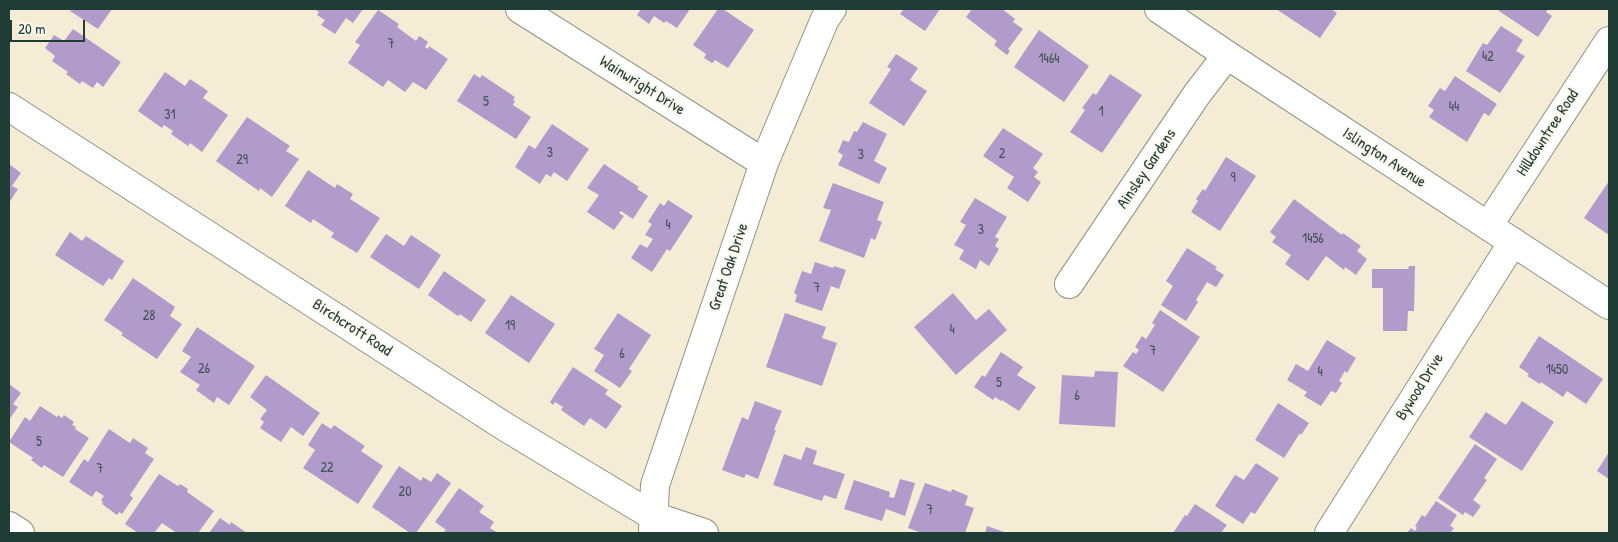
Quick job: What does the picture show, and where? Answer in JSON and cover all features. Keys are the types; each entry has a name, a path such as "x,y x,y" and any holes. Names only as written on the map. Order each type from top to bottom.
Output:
{"street":[{"name":"Wainwright Drive","path":"520,9 764,163"},
{"name":"Great Oak Drive","path":"653,525 655,485 764,163 825,19 832,9"},
{"name":"Islington Avenue","path":"1164,10 1227,56 1609,305"},
{"name":"Hilldowntree Road","path":"1488,226 1609,41"},
{"name":"Ainsley Gardens","path":"1069,284 1198,94 1227,56"},
{"name":"Birchcroft Road","path":"9,106 507,428 653,525 704,533"},
{"name":"Bywood Drive","path":"1329,533 1513,242"},
{"path":"9,526 20,533"}],"building":[{"path":"72,9 112,9 98,29 70,11"},
{"path":"314,9 363,9 353,23 346,18 335,34 321,25 325,20 317,15 319,12"},
{"path":"641,9 690,9 677,28 666,21 664,23 654,16 649,24 637,15"},
{"path":"718,9 723,9 754,30 728,68 715,60 712,63 704,58 706,54 693,45"},
{"path":"904,9 940,9 925,31 900,14"},
{"path":"972,9 1002,9 1015,19 1013,22 1023,29 1008,49 1010,51 1007,55 994,45 997,41 966,17"},
{"path":"1276,9 1331,9 1337,13 1320,38"},
{"path":"1500,9 1548,9 1546,12 1552,16 1538,37 1499,11"},
{"path":"378,10 399,24 397,27 416,41 419,36 421,37 428,42 425,47 428,49 429,46 448,59 426,90 413,82 405,92 388,80 383,87 348,63 360,45 355,42"},
{"path":"1501,26 1523,40 1516,51 1525,56 1500,93 1466,71 1483,43 1487,45"},
{"path":"73,29 121,62 103,87 97,82 93,88 82,81 80,84 66,74 68,72 52,61 55,56 45,48 54,35 64,41"},
{"path":"1039,30 1089,66 1064,102 1014,67"},
{"path":"896,54 918,68 910,80 927,91 904,126 869,103 891,69 887,67"},
{"path":"165,72 185,86 190,79 208,91 203,98 228,115 202,152 190,143 188,146 171,134 173,131 164,125 162,128 138,111"},
{"path":"474,74 480,78 482,75 515,97 513,105 531,117 516,139 457,101"},
{"path":"1110,74 1142,95 1102,153 1070,132 1085,110 1082,108 1093,93 1096,95"},
{"path":"1455,76 1497,104 1489,116 1484,113 1467,142 1429,117 1434,110 1428,106 1440,88 1445,91"},
{"path":"247,117 290,146 286,151 299,159 272,197 260,188 259,191 216,161"},
{"path":"863,122 887,134 874,161 887,168 879,184 838,165 843,155 838,152 843,140 849,142 854,131 857,132"},
{"path":"552,124 589,149 567,181 554,172 551,177 546,174 540,184 515,167 529,145 535,149"},
{"path":"1003,128 1043,154 1033,168 1038,172 1034,177 1041,182 1028,202 1007,188 1014,177 983,156"},
{"path":"1226,157 1256,176 1220,231 1191,212 1198,201 1196,199 1203,189 1205,191"},
{"path":"9,164 21,173 12,186 18,189 9,203"},
{"path":"604,164 639,187 637,189 648,196 633,219 621,211 619,213 624,216 614,230 587,212 599,195 587,188"},
{"path":"308,170 335,188 337,184 353,194 350,199 380,218 357,253 331,237 334,233 313,219 311,223 285,206"},
{"path":"1609,181 1609,235 1584,218"},
{"path":"833,183 884,202 877,220 882,222 875,240 871,238 864,258 819,241 831,210 823,208"},
{"path":"975,198 1007,217 995,237 999,239 995,246 999,249 989,266 980,260 976,269 959,259 964,250 954,245 966,225 960,222"},
{"path":"1294,199 1342,235 1343,233 1361,246 1357,251 1367,259 1356,275 1345,267 1344,270 1326,256 1308,281 1285,264 1291,255 1272,242 1276,237 1270,232"},
{"path":"668,200 693,216 670,251 667,249 652,272 631,258 640,244 647,248 653,239 645,235 652,224 648,222 660,203 664,206"},
{"path":"70,232 82,241 86,236 124,261 112,280 109,278 103,286 55,255"},
{"path":"386,234 404,246 411,235 441,255 419,289 370,257"},
{"path":"1187,248 1217,267 1215,269 1224,275 1216,287 1207,282 1196,300 1198,302 1186,321 1161,305 1173,286 1166,281"},
{"path":"815,262 846,270 839,289 831,286 822,311 795,302 797,295 794,293 802,271 811,274"},
{"path":"1409,266 1415,266 1414,311 1408,311 1407,331 1383,331 1383,288 1372,288 1372,269 1408,269"},
{"path":"444,271 486,300 471,322 460,314 458,316 428,295"},
{"path":"133,278 175,307 170,316 182,324 157,359 121,335 123,333 104,320"},
{"path":"953,293 976,320 989,309 1007,330 956,375 914,327"},
{"path":"511,295 555,324 529,363 485,333"},
{"path":"1160,310 1200,337 1163,392 1123,366 1133,352 1136,354 1139,350 1135,347 1142,336 1146,339 1155,325 1152,323"},
{"path":"618,313 651,335 629,369 632,371 620,388 594,371 604,355 594,349"},
{"path":"785,313 826,327 822,338 837,343 822,386 766,367"},
{"path":"197,327 255,366 229,405 217,397 214,403 196,390 200,385 180,372 191,357 182,351"},
{"path":"1539,336 1603,379 1586,404 1567,391 1563,397 1541,382 1540,384 1527,376 1529,374 1519,367"},
{"path":"1327,340 1356,358 1347,373 1345,371 1339,381 1342,383 1336,393 1331,391 1321,406 1304,396 1307,392 1287,380 1296,364 1308,371"},
{"path":"1001,352 1023,367 1017,375 1036,387 1019,411 995,397 993,400 974,387 982,375 985,377"},
{"path":"573,367 608,390 605,394 622,406 606,429 590,418 584,426 561,410 563,407 555,402 553,405 550,402"},
{"path":"1095,371 1118,372 1115,427 1059,424 1062,375 1094,377"},
{"path":"266,375 320,413 303,436 291,427 281,442 260,428 264,422 260,419 267,410 250,397"},
{"path":"9,384 21,393 13,404 18,407 9,420"},
{"path":"755,401 782,411 758,479 746,474 744,478 722,470 742,417 748,420"},
{"path":"1522,401 1554,422 1522,471 1469,437 1486,412 1506,425"},
{"path":"1278,403 1309,423 1301,435 1300,433 1284,458 1255,440"},
{"path":"40,406 57,417 58,415 62,418 64,415 74,422 72,425 76,427 75,429 89,438 63,477 44,465 42,468 31,460 33,458 9,442 25,417 30,421"},
{"path":"322,423 331,429 334,425 365,446 361,451 383,466 358,504 303,468 315,450 308,445"},
{"path":"109,429 130,443 133,438 148,448 145,453 154,459 130,495 133,498 122,514 119,512 117,515 102,504 101,500 104,496 96,491 92,497 69,482 84,459 88,462"},
{"path":"1475,444 1497,459 1484,478 1487,480 1473,500 1481,506 1473,517 1465,512 1463,515 1438,498"},
{"path":"806,447 817,451 813,464 845,474 836,499 824,495 822,501 773,485 784,454 801,460"},
{"path":"1609,452 1609,479 1597,471"},
{"path":"1256,463 1279,478 1255,514 1251,512 1243,524 1215,506 1235,475 1244,480"},
{"path":"399,466 421,481 423,477 431,482 437,473 451,483 416,533 410,533 372,507"},
{"path":"159,474 178,486 180,484 188,489 187,492 214,511 198,533 177,533 162,523 154,533 138,533 125,524"},
{"path":"900,479 915,483 905,516 886,509 882,521 844,509 854,480 890,492 889,497 894,498"},
{"path":"925,483 951,492 952,489 968,496 965,505 974,508 965,533 922,533 908,528"},
{"path":"459,488 484,506 479,512 494,522 490,528 498,533 443,533 446,530 435,522"},
{"path":"1436,501 1457,515 1450,526 1454,528 1450,533 1407,533 1411,528 1415,531 1417,528 1415,526 1422,515 1425,517"},
{"path":"1195,504 1227,525 1221,533 1173,533"},
{"path":"220,518 230,525 231,522 247,533 209,533"},
{"path":"987,526 1007,533 985,533"}]}
